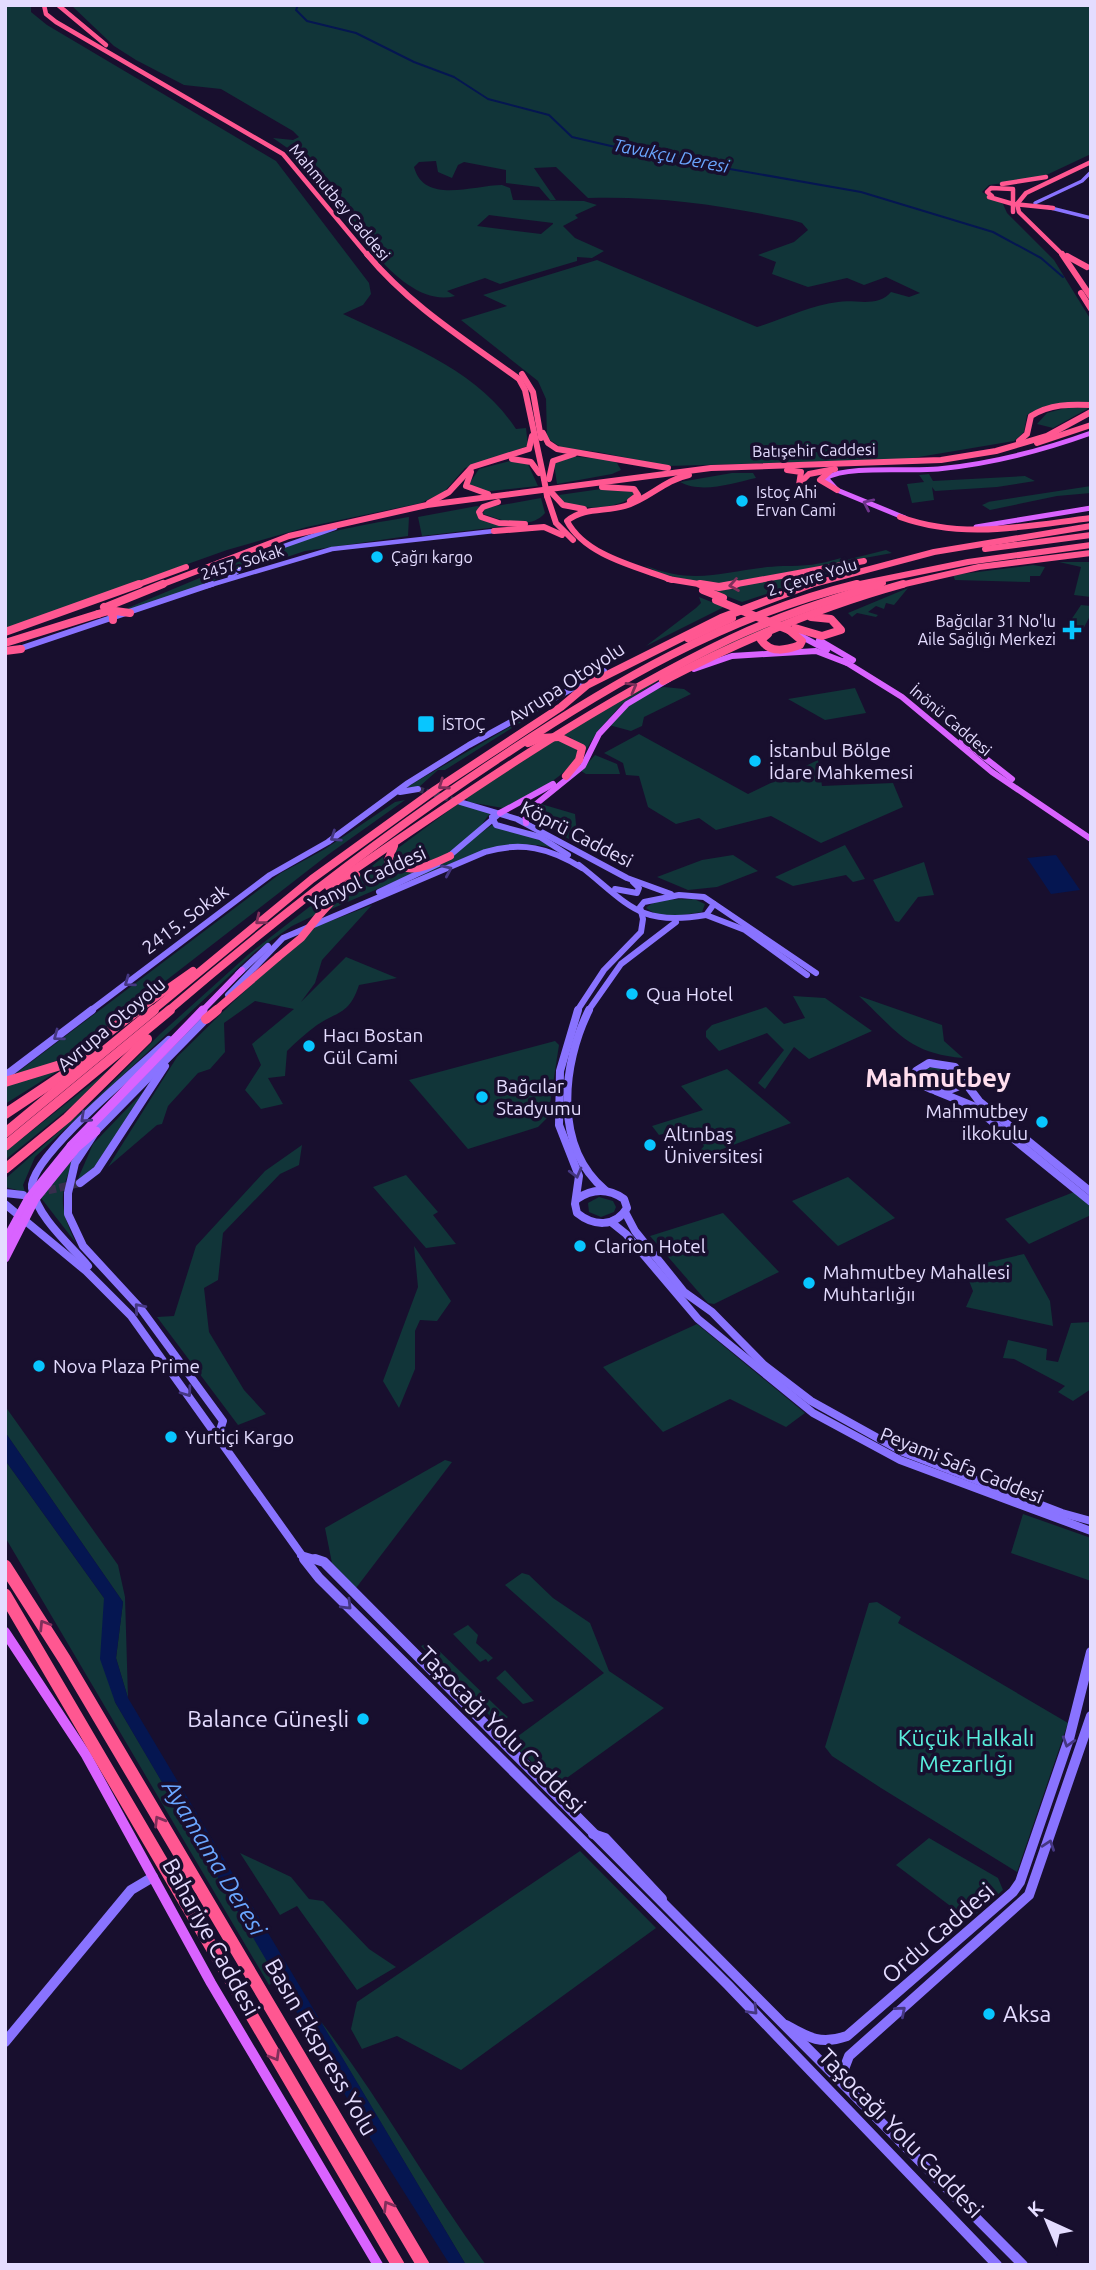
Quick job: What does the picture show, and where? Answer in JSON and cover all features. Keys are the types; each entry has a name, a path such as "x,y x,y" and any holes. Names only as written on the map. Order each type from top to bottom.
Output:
{"highway":[{"path":"44,5 45,12 61,18 68,16 64,10"},
{"name":"Mahmutbey Caddesi","path":"58,5 134,64 293,157 389,274 432,309 523,374 533,392 546,479 558,526 584,547"},
{"name":"Mahmutbey Caddesi","path":"45,12 67,28 286,157 384,275 438,320 516,376 525,390 537,427"},
{"path":"67,28 62,22 72,20 88,28"},
{"path":"1053,208 1017,205 990,197 984,191 990,186 1036,181 1091,160"},
{"path":"1015,201 1091,160"},
{"path":"1066,170 1023,190 1015,201 1014,213 1056,256 1091,309"},
{"path":"1035,203 1012,203 990,197 987,192 989,189 1006,187 1013,190 1015,201 1019,212 1091,285"},
{"path":"1061,253 1087,267"},
{"path":"1068,261 1091,297"},
{"path":"985,452 1023,439 1029,432 1029,419 1039,411 1058,406 1088,407"},
{"path":"1081,418 1056,428 1040,428 1034,420 1041,413 1061,407 1088,407"},
{"name":"Batışehir Caddesi","path":"531,493 723,468 913,461 985,452 1029,441 1081,418 1088,407"},
{"name":"Batışehir Caddesi","path":"723,468 923,464 971,458 1033,444 1091,418"},
{"path":"1033,444 1091,425"},
{"path":"537,427 549,444 565,450 609,455 664,467 723,468"},
{"path":"5,632 236,550 438,499 449,492 472,467 526,451 532,446 537,427"},
{"path":"546,479 551,463 567,455 604,457 625,465 625,470 618,475 565,488"},
{"path":"531,493 485,494 470,490 466,480 480,466 512,459 534,464 546,479"},
{"path":"663,681 777,628 791,627 817,617 831,619 841,628 836,634 822,636 791,627 624,561 573,534 567,522 577,514 633,504 658,484 676,477 723,468"},
{"path":"752,468 799,471 802,474 799,485 809,474 835,469 820,478 823,483 837,489"},
{"path":"494,531 545,518 550,497 579,510 624,503 635,499 638,493 621,486 565,488"},
{"path":"384,514 531,493"},
{"path":"525,524 494,522 481,517 479,512 491,504 531,493"},
{"path":"5,641 109,609 242,556 335,528 531,493"},
{"name":"Mahmutbey Caddesi","path":"550,497 560,519 573,534"},
{"path":"900,517 932,528 966,533 1091,522"},
{"name":"Avrupa Otoyolu","path":"5,1133 209,963 378,831 561,707 576,693 702,623 750,603 838,574 1091,522"},
{"path":"494,531 546,527 632,570 719,599"},
{"path":"109,609 227,557 304,532"},
{"path":"668,579 702,587 729,586 941,547 995,541"},
{"path":"292,908 322,892 567,724 701,650 815,603 940,569 1089,541"},
{"name":"Avrupa Otoyolu","path":"5,1146 292,908 483,769 580,705 709,636 783,606 908,570 1089,541"},
{"name":"2. Çevre Yolu","path":"561,707 699,633 810,591 942,557 1089,541"},
{"path":"940,569 1020,557 1091,553"},
{"path":"791,627 883,590 958,571 1091,553"},
{"path":"958,571 1091,559"},
{"path":"130,613 109,609 100,604 104,599 165,575"},
{"path":"834,648 835,640 847,629 836,617 835,611 883,590"},
{"path":"40,620 90,607 107,615 109,622"},
{"path":"109,609 109,622"},
{"path":"604,671 702,623"},
{"path":"777,628 761,640 765,646 775,650 789,650 800,645 800,637 791,627"},
{"path":"5,652 21,649"},
{"path":"483,769 540,738 559,737 573,741 582,748 579,760 566,776"},
{"path":"206,1019 301,938 350,880 411,832"},
{"path":"396,844 388,860 402,868 427,867 450,856"},
{"path":"7,1077 43,1073 76,1058 166,988 209,963"},
{"path":"5,1169 67,1118 204,982"},
{"path":"5,1114 74,1069 139,1017 172,996"},
{"name":"Basın Ekspress Yolu","path":"5,1566 65,1660 423,2265"},
{"path":"5,1595 398,2265"}],"main road":[{"path":"1035,203 1083,181 1091,172"},
{"path":"1035,203 1091,218"},
{"name":"Batışehir Caddesi","path":"837,489 826,482 827,476 841,472 936,469 993,462 1045,450 1091,433"},
{"path":"837,489 900,517 946,527 972,528 1091,508"},
{"path":"230,578 236,571 268,552 335,528"},
{"name":"2457. Sokak","path":"21,649 109,622 230,578 330,550 494,531"},
{"path":"268,552 258,562 278,563"},
{"name":"İnönü Caddesi","path":"791,627 834,648 901,691 997,769 1091,831"},
{"name":"İnönü Caddesi","path":"791,627 902,697 992,772 1091,839"},
{"path":"526,823 524,816 527,810 583,766 599,734 628,704 663,681 738,656 816,651 847,663"},
{"name":"2415. Sokak","path":"7,1077 262,881 328,842 390,796 469,745 604,671"},
{"name":"Yanyol Caddesi","path":"102,1283 37,1204 32,1183 37,1168 54,1146 282,936 414,878 450,856 481,831 492,817 566,776 584,759 599,734"},
{"path":"390,796 418,789"},
{"name":"Köprü Caddesi","path":"460,802 526,823 627,878 656,890 698,896 714,904"},
{"path":"517,804 521,809 527,810"},
{"name":"Köprü Caddesi","path":"492,817 496,825 548,841 642,914"},
{"path":"5,1258 36,1199 74,1147 96,1130 169,1058 284,939 485,852 517,845 541,847 582,868"},
{"path":"600,880 621,892 637,893 639,887 627,878"},
{"path":"679,895 644,902 640,907 641,932 597,980 578,1009 568,1036 560,1071 557,1108 559,1125 579,1177 575,1209 581,1218 595,1223 611,1222 625,1212 624,1199 605,1190 591,1177 567,1124 567,1081 577,1035 588,1011 612,973 642,943 676,922 706,915 745,930 807,975"},
{"path":"706,915 714,904 816,973"},
{"path":"642,914 654,919 676,922"},
{"path":"5,1242 29,1198 242,970"},
{"path":"80,1183 97,1170 169,1058"},
{"path":"1091,1192 979,1101 964,1081 962,1073 950,1065 934,1063 921,1066 915,1074 918,1082 973,1106 1091,1202"},
{"path":"936,1091 957,1088 964,1081"},
{"path":"96,1130 75,1164 68,1193 68,1214 83,1246 161,1336 216,1410 223,1421 218,1436"},
{"path":"577,1199 591,1191 605,1190"},
{"path":"5,1193 23,1195"},
{"name":"Taşocağı Yolu Caddesi","path":"5,1204 54,1240 102,1283 153,1344 319,1578 677,1919 1023,2265"},
{"name":"Peyami Safa Caddesi","path":"625,1212 635,1231 684,1292 715,1315 734,1337 784,1382 836,1417 901,1456 1091,1521"},
{"name":"Peyami Safa Caddesi","path":"611,1222 626,1234 695,1316 797,1401 844,1432 1091,1531"},
{"path":"695,1316 698,1311 707,1308"},
{"path":"705,1323 711,1321 715,1315"},
{"path":"153,1344 161,1336"},
{"path":"204,1415 216,1410"},
{"name":"Taşocağı Yolu Caddesi","path":"301,1555 324,1562 997,2265"},
{"name":"Bahariye Caddesi","path":"5,1632 81,1745 211,1983 378,2265"},
{"name":"Ordu Caddesi","path":"779,2021 816,2040 832,2041 846,2036 873,2016 1013,1892 1020,1882 1064,1756 1091,1652"},
{"name":"Ordu Caddesi","path":"849,2090 844,2069 849,2056 1016,1910 1029,1895 1091,1716"},
{"path":"5,2042 131,1890 153,1877"}],"green space":[{"path":"5,5 31,5 31,12 47,25 276,161 369,283 371,294 363,305 343,314 415,348 460,374 500,408 516,429 526,428 528,446 465,468 444,492 421,503 307,527 227,550 5,629"},
{"path":"71,5 1091,5 1091,154 1040,178 989,185 982,192 1003,204 1007,213 1054,260 1091,320 1091,404 1034,411 1027,415 1024,432 1014,441 907,459 668,466 562,448 547,438 546,399 538,381 461,320 507,306 483,295 597,260 757,327 828,304 880,300 891,292 909,297 920,293 886,277 864,285 847,278 808,287 772,274 776,262 758,255 794,242 808,230 802,223 792,220 690,203 641,198 588,198 556,167 534,168 556,200 550,200 539,187 506,183 506,170 464,162 458,165 452,178 438,172 436,161 419,162 414,167 420,179 428,186 439,189 502,185 510,188 513,200 584,201 597,205 575,215 578,218 563,226 575,238 604,251 592,258 577,257 577,261 500,284 485,278 447,291 455,296 437,297 402,281 386,266 347,215 339,200 342,192 334,192 331,197 296,154 273,138 293,140 299,137 293,131 221,89 184,85 114,46","holes":["489,215 553,223 541,234 477,226"]},
{"path":"1065,408 1089,408 1053,428 1037,424 1047,413"},
{"path":"570,456 611,460 617,463 621,470 557,484 554,464"},
{"path":"514,460 528,464 538,486 481,492 469,484 479,469"},
{"path":"732,473 753,473 756,478 708,487 680,482"},
{"path":"929,474 933,481 1025,476 1035,481 997,487 935,491 932,487 934,500 912,503 907,484 924,482 919,475"},
{"path":"1091,486 1091,493 1057,496 990,510 982,505 989,502 981,503"},
{"path":"608,488 633,491 634,496 609,506 581,507 564,504 559,495"},
{"path":"541,498 545,513 532,522 515,523 483,514 485,508"},
{"path":"481,507 477,514 515,525 422,536 418,517"},
{"path":"409,517 408,536 305,551 272,562 261,560 290,544 310,538"},
{"path":"886,550 892,553 716,585 663,575 644,565 664,572 698,576 764,567 812,565"},
{"path":"257,554 225,577 118,612"},
{"path":"1059,562 1091,562 1091,597 1074,595 1081,567"},
{"path":"854,565 742,602 708,589"},
{"path":"1033,565 1045,567 1040,576 1030,576 1030,582 955,580 953,575"},
{"path":"891,584 697,660 658,681 622,704 597,732 586,750 570,737 558,734 717,646 851,595"},
{"path":"908,588 894,605 886,603 884,609 876,606 868,612 878,615 876,617 857,613 852,617 848,613"},
{"path":"699,597 724,607 646,646 696,608 701,603"},
{"path":"1081,605 1091,606 1091,614 1080,635 1063,632"},
{"path":"664,687 684,689 691,694 644,717 642,726 631,731 609,725 634,702"},
{"path":"855,688 866,713 825,720 788,699"},
{"path":"566,694 445,770 438,770 419,787 407,787"},
{"path":"639,734 748,794 818,760 822,786 893,783 903,807 821,843 771,816 716,830 699,818 676,824 648,807 639,776 626,775 623,763 604,753"},
{"path":"557,739 576,747 578,756 554,780 503,808 468,802 466,798"},
{"path":"595,755 617,764 620,774 586,774 581,771"},
{"path":"405,800 329,854 65,1059 10,1078 281,873 325,849 395,802"},
{"path":"459,803 491,813 469,837 436,859 413,865 401,863 391,857 394,851"},
{"path":"541,804 575,814 578,844 529,817 530,812"},
{"path":"492,825 529,835 554,848 535,845 500,847 467,857 417,879"},
{"path":"845,845 865,879 853,882 846,875 793,886 775,877"},
{"path":"733,855 758,871 717,887 688,890 657,877 702,860"},
{"path":"383,857 384,861 419,871 329,910 351,883"},
{"path":"924,862 934,895 918,897 899,922 895,921 873,880"},
{"path":"340,883 315,915 292,926 256,951 35,1157 23,1185 25,1192 5,1187 5,1179 96,1099 160,1034 249,954"},
{"path":"694,899 705,904 702,912 662,918 646,908 662,901"},
{"path":"372,905 322,960 315,983 301,1002 346,957 397,978 359,985 347,1007 317,1025 287,1051 285,1076 268,1078 283,1104 261,1109 245,1090 261,1065 252,1044 294,1009 255,1001 224,1023 225,1052 210,1069 198,1073 168,1106 162,1124 157,1125 108,1167 177,1057 315,927"},
{"path":"793,996 825,998 872,1031 809,1059 794,1047 765,1089 758,1083 784,1050 767,1033 719,1051 706,1037 706,1031 712,1025 766,1007 784,1024 805,1018"},
{"path":"859,996 942,1025 944,1041 963,1058 928,1051 904,1038"},
{"name":"Bağcılar Stadyumu","path":"555,1041 559,1045 548,1117 538,1127 468,1149 409,1080"},
{"path":"935,1067 953,1074 953,1083 938,1087 927,1084 921,1075 925,1069"},
{"path":"111,1068 73,1105 5,1160 5,1152"},
{"path":"61,1069 5,1104 5,1085"},
{"path":"727,1069 791,1123 691,1161 704,1146 693,1132 675,1138 670,1132 659,1135 652,1126 703,1110 681,1086"},
{"path":"144,1091 95,1166 77,1181 93,1144"},
{"path":"302,1145 299,1165 280,1174 223,1233 218,1280 204,1288 209,1332 244,1390 266,1414 238,1425 157,1317 174,1316 196,1246 265,1171"},
{"path":"76,1155 66,1179 63,1199 66,1219 76,1243 41,1198"},
{"path":"406,1175 438,1212 433,1215 456,1244 426,1248 373,1187"},
{"path":"848,1177 895,1218 838,1246 792,1201"},
{"path":"1074,1192 1091,1206 1091,1215 1029,1244 1005,1219"},
{"path":"599,1197 613,1201 616,1207 614,1212 601,1217 589,1212 588,1203"},
{"path":"723,1213 779,1272 714,1304 708,1303 650,1236"},
{"path":"414,1246 451,1301 437,1321 420,1320 415,1331 415,1369 399,1408 383,1381 418,1287"},
{"path":"1024,1254 1050,1301 1053,1326 966,1307 973,1291 964,1268"},
{"path":"1091,1322 1091,1389 1073,1401 1058,1392 1065,1386 1014,1359 1003,1358 1008,1340 1047,1349 1046,1360 1058,1362 1071,1323"},
{"path":"697,1324 805,1413 786,1427 730,1399 663,1432 603,1367"},
{"path":"5,1406 118,1565 125,1597 128,1698 116,1658 123,1602 5,1432"},
{"path":"5,1460 104,1598 115,1702 278,1979 269,1985 5,1537"},
{"path":"445,1460 452,1462 356,1588 332,1563 325,1528"},
{"path":"1023,1514 1091,1538 1091,1581 1011,1553"},
{"path":"522,1573 529,1575 553,1598 590,1623 609,1671 664,1708 557,1785 510,1742 604,1673 505,1585"},
{"name":"Küçük Halkalı Mezarlığı","path":"877,1602 901,1617 898,1623 1068,1723 1017,1872 881,1788 832,1756 825,1747 869,1603"},
{"path":"468,1625 478,1635 476,1643 493,1658 488,1662 486,1659 480,1662 453,1634"},
{"path":"430,1642 508,1717 498,1724 421,1646"},
{"path":"505,1670 534,1701 523,1704 496,1678"},
{"path":"929,1838 998,1878 1003,1890 969,1920 896,1865"},
{"path":"580,1851 656,1928 461,2070 397,2036 362,2049 351,2029 357,2002"},
{"path":"240,1853 291,1877 309,1899 323,1901 369,1949 396,1967 357,1990 297,1906 280,1915"},
{"path":"319,2019 363,2080 486,2265 466,2265"}],"water":[{"path":"1056,855 1080,890 1051,894 1027,858"},
{"name":"Ayamama Deresi","path":"5,1432 123,1602 116,1658 128,1698 466,2265 450,2265 375,2146 115,1702 100,1659 104,1598 5,1460"}],"waterway":[{"name":"Tavukçu Deresi","path":"298,5 296,10 307,21 356,33 414,62 454,77 488,99 549,115 572,137 650,155 861,192 993,232 1041,258 1063,277"}],"tunnel":[{"path":"418,789 460,802"},
{"path":"37,1193 80,1183"}],"place":[{"name":"Istoç Ahi Ervan Cami","path":"742,501"},
{"name":"Çağrı kargo","path":"377,557"},
{"name":"Bağcılar 31 No'lu Aile Sağlığı Merkezi","path":"1072,630"},
{"name":"İSTOÇ","path":"426,724"},
{"name":"İstanbul Bölge İdare Mahkemesi","path":"755,761"},
{"name":"Qua Hotel","path":"632,994"},
{"name":"Hacı Bostan Gül Cami","path":"309,1046"},
{"name":"Bağcılar Stadyumu","path":"482,1097"},
{"name":"Mahmutbey ilkokulu","path":"1042,1122"},
{"name":"Altınbaş Üniversitesi","path":"650,1145"},
{"name":"Clarion Hotel","path":"580,1246"},
{"name":"Mahmutbey Mahallesi Muhtarlığıı","path":"809,1283"},
{"name":"Nova Plaza Prime","path":"39,1366"},
{"name":"Yurtiçi Kargo","path":"171,1437"},
{"name":"Balance Güneşli","path":"363,1719"},
{"name":"Aksa","path":"989,2014"}],"district":[{"name":"Mahmutbey","path":"938,1078"}]}
